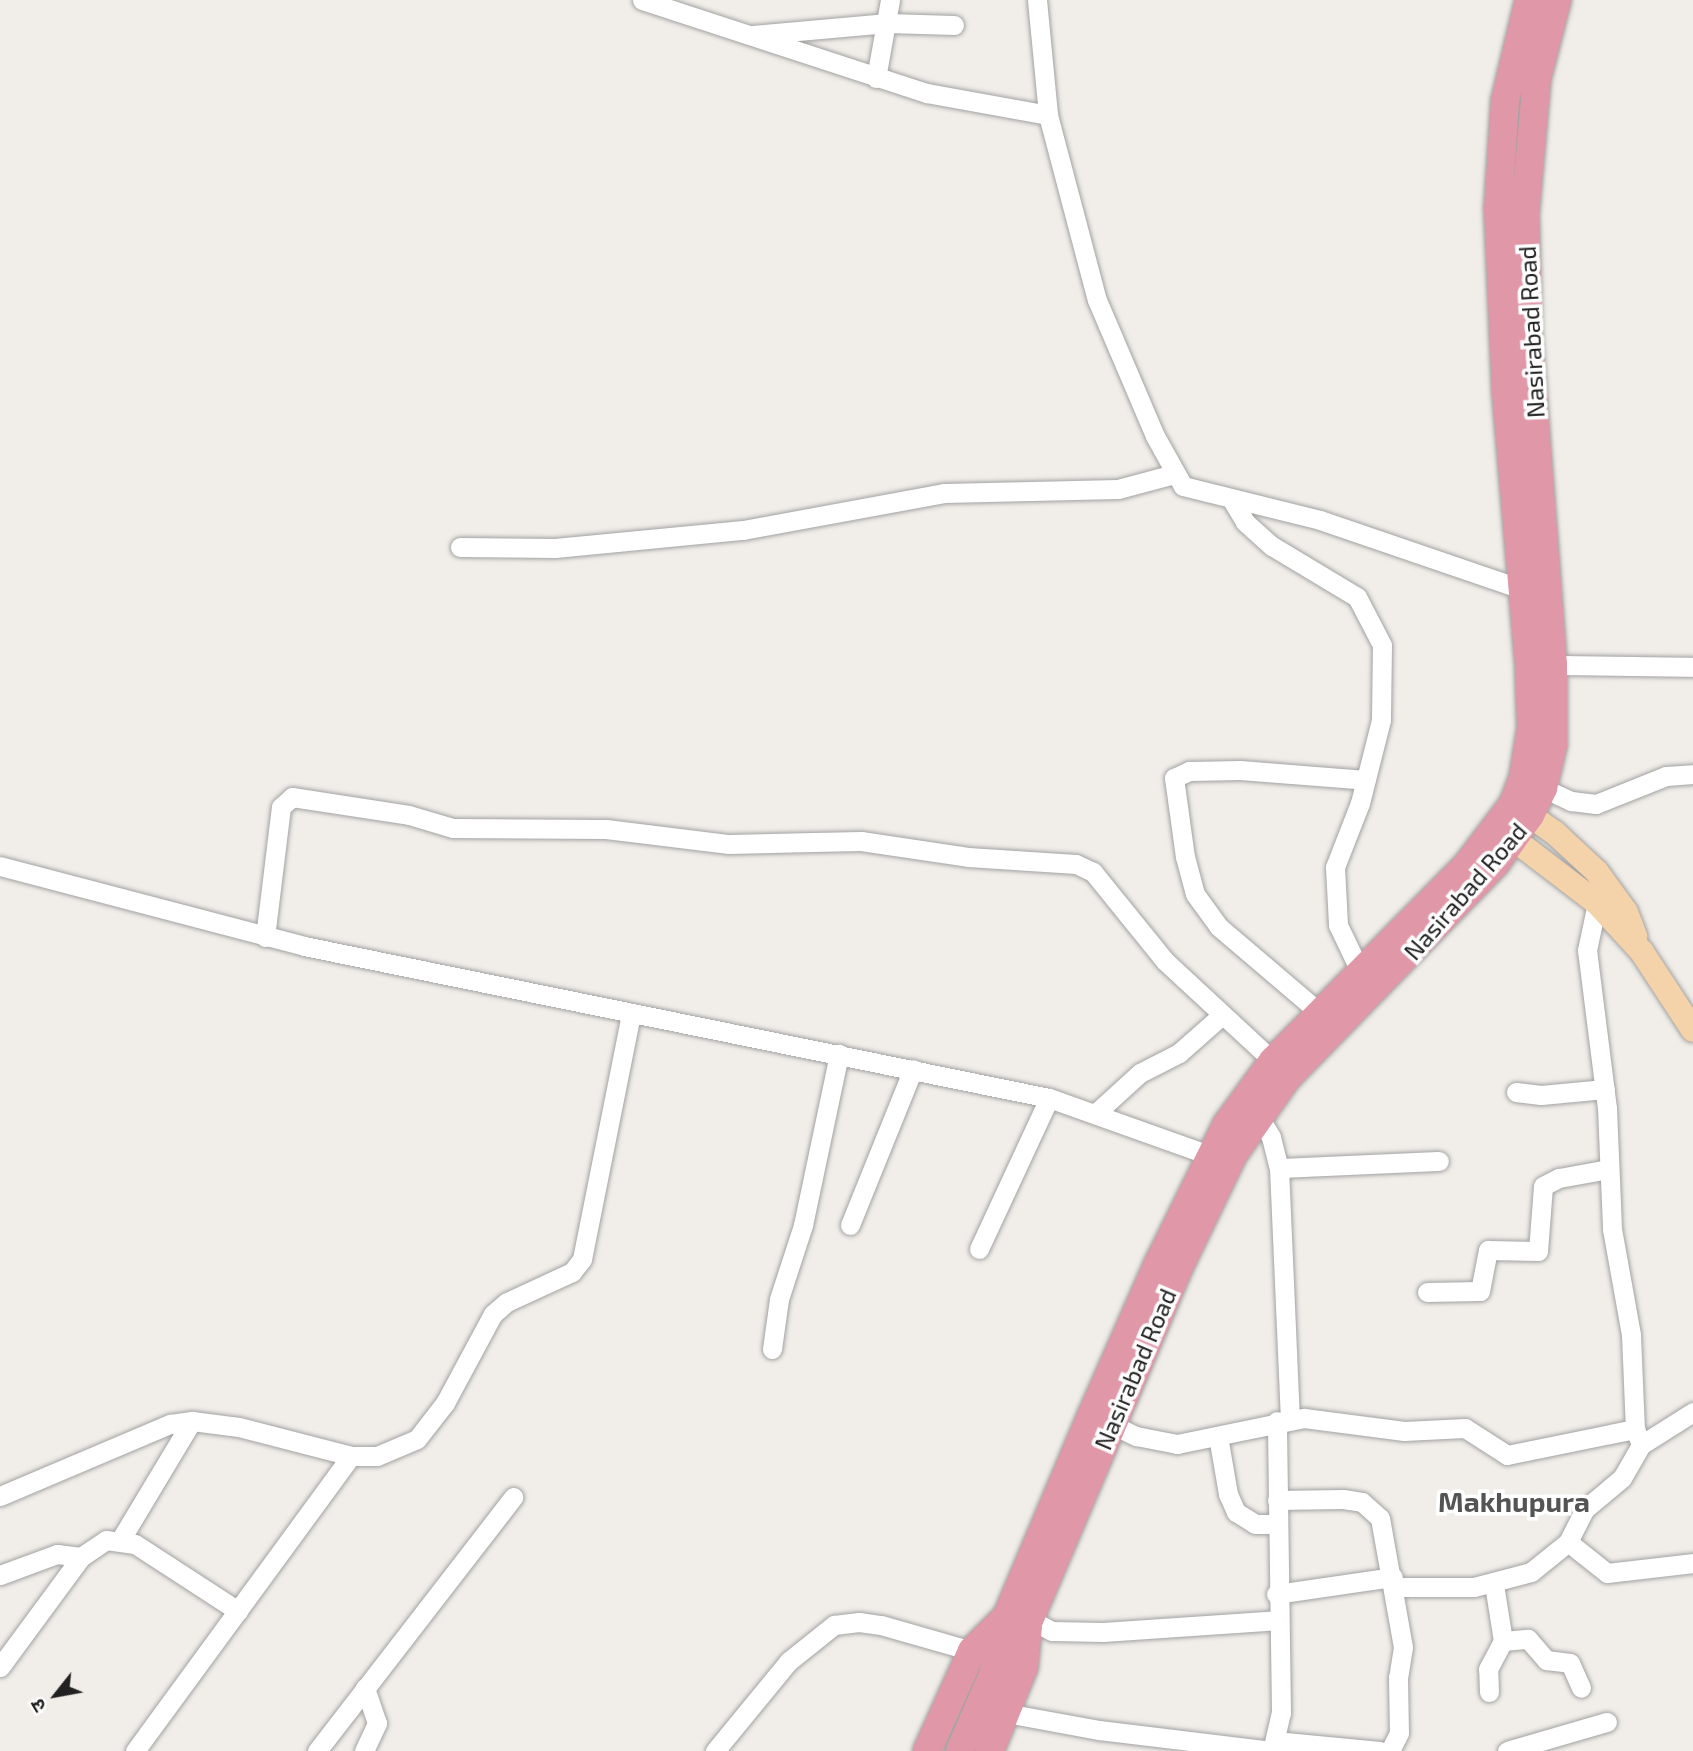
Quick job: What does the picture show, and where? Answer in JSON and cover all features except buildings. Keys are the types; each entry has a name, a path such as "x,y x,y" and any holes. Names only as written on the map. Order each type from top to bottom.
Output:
{"highway":[{"name":"Nasirabad Road","path":"1522,809 1523,778 1531,728 1525,590 1506,391 1498,209 1505,101 1529,0"},
{"name":"Nasirabad Road","path":"960,1751 1214,1193 1259,1117 1287,1078 1455,907 1522,809 1543,788 1553,745 1553,665 1528,330 1525,214 1537,78 1557,0"},
{"name":"Nasirabad Road","path":"1021,1619 1209,1155 1273,1061 1467,865 1505,833"},
{"path":"927,1751 972,1651 1021,1619 1024,1667 990,1751"}],"main road":[{"path":"1522,809 1580,854 1612,889 1642,953 1693,1030"},
{"path":"1505,833 1597,903 1642,953"}],"street":[{"path":"642,0 745,36 928,93 1048,115"},
{"path":"876,78 890,0"},
{"path":"1037,0 1048,115 1097,300 1174,474 1192,490 1321,520 1525,590"},
{"path":"745,36 887,23 954,25"},
{"path":"460,547 555,548 743,530 944,493 1118,489 1174,474"},
{"path":"1232,500 1259,536 1343,585 1368,610 1382,645 1384,664 1381,720 1366,780 1335,867 1338,925 1361,973"},
{"path":"1553,665 1693,667"},
{"path":"1320,1013 1219,927 1195,894 1185,857 1174,778 1189,771 1240,769 1366,780"},
{"path":"1543,788 1571,801 1596,804 1666,776 1693,774"},
{"path":"265,937 281,807 292,797 410,815 453,828 606,829 729,844 862,841 968,857 1084,866 1165,961 1273,1061"},
{"path":"0,866 265,937 1049,1098 1209,1155"},
{"path":"1276,1594 1394,1582 1455,1589 1494,1584 1531,1572 1568,1542 1585,1508 1622,1478 1638,1437 1634,1356 1612,1229 1605,1089 1587,950 1597,903"},
{"path":"0,1496 151,1430 192,1421 239,1427 351,1455 377,1456 417,1439 445,1403 493,1314 507,1302 572,1272 582,1259 631,1013"},
{"path":"1096,1113 1140,1073 1179,1054 1222,1016"},
{"path":"772,1349 779,1299 803,1224 839,1054"},
{"path":"850,1225 913,1069"},
{"path":"1516,1092 1541,1096 1605,1089"},
{"path":"979,1249 1049,1098"},
{"path":"1259,1117 1271,1137 1279,1168 1284,1420 1277,1500 1276,1594 1281,1713 1273,1748"},
{"path":"1279,1168 1439,1161"},
{"path":"1427,1292 1480,1291 1488,1250 1538,1251 1543,1186 1559,1178 1609,1169"},
{"path":"1111,1424 1136,1436 1178,1444 1284,1420 1319,1417 1404,1431 1465,1428 1507,1455 1638,1437 1693,1412"},
{"path":"121,1539 192,1421"},
{"path":"1218,1436 1228,1494 1236,1512 1255,1524 1276,1524"},
{"path":"135,1751 351,1455"},
{"path":"317,1751 513,1497"},
{"path":"1277,1500 1343,1499 1372,1509 1385,1531 1403,1647 1398,1677 1399,1733 1390,1751"},
{"path":"0,1667 81,1557 106,1540 121,1539 238,1611"},
{"path":"1568,1542 1607,1573 1693,1563"},
{"path":"0,1575 57,1555 81,1557"},
{"path":"1489,1692 1488,1668 1503,1641 1494,1584"},
{"path":"1021,1619 1068,1632 1277,1620"},
{"path":"715,1751 789,1661 834,1625 859,1622 881,1625 972,1651"},
{"path":"1503,1641 1533,1641 1546,1660 1570,1663 1581,1688"},
{"path":"364,1751 377,1723 365,1688"},
{"path":"1006,1713 1126,1734 1273,1748 1380,1751"},
{"path":"1507,1751 1607,1722"}],"district":[{"name":"Makhupura","path":"1514,1501"}]}
